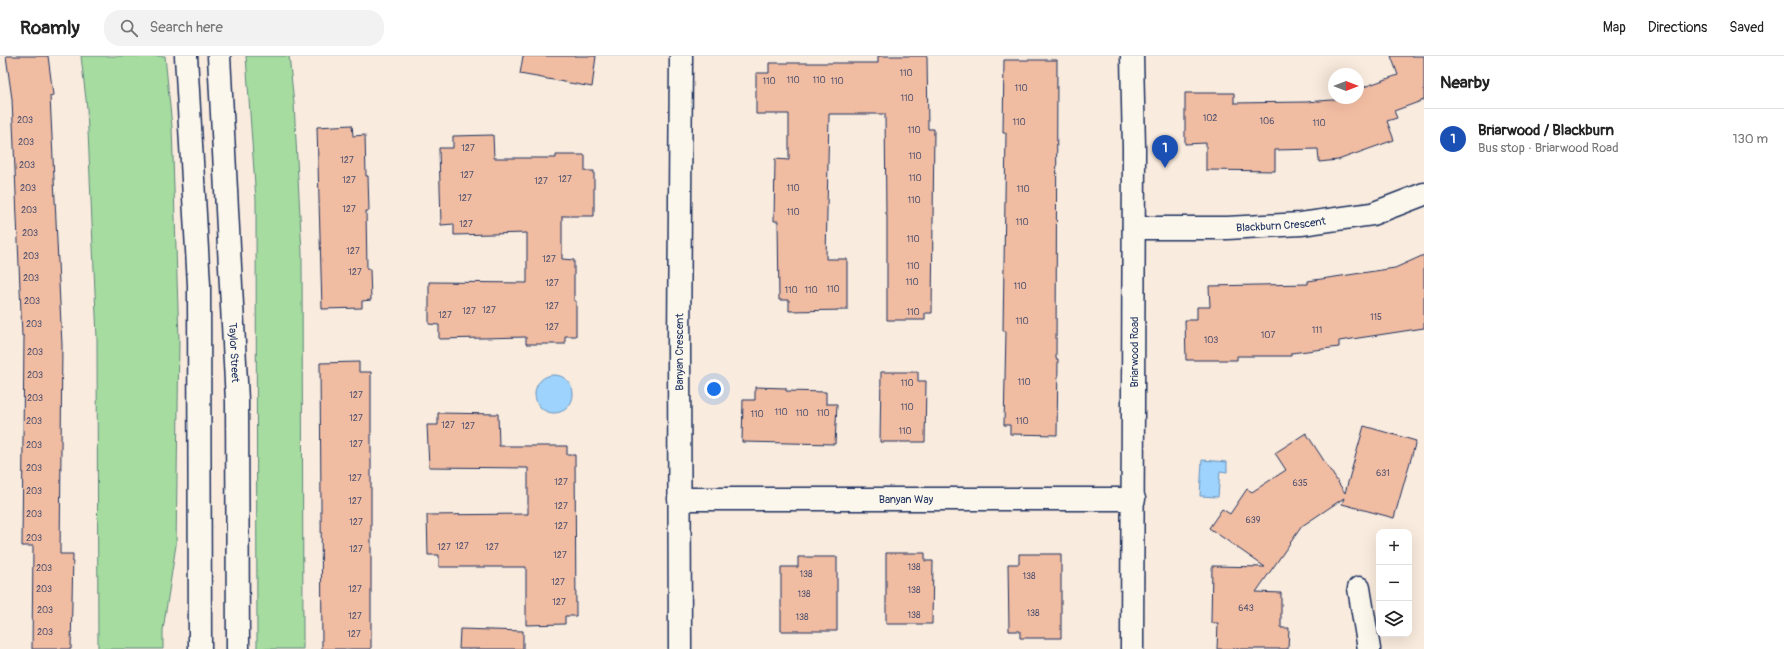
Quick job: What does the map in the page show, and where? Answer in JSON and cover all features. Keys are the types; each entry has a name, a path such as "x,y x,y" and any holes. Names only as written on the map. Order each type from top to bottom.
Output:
{"street":[{"path":"186,56 199,285 200,649"},
{"name":"Taylor Street","path":"219,56 237,401 238,649"},
{"name":"Banyan Crescent","path":"680,649 679,499 681,56"},
{"name":"Briarwood Road","path":"1132,56 1134,228 1134,499 1132,649"},
{"name":"Blackburn Crescent","path":"1134,228 1227,228 1301,224 1372,214 1424,194"},
{"name":"Banyan Way","path":"679,499 1134,499"},
{"path":"1359,588 1369,649"}],"green space":[{"path":"81,56 165,56 172,127 179,339 176,545 163,630 163,649 98,649 97,338 87,108"},
{"path":"246,56 289,56 294,103 302,253 303,649 257,649 256,200"}],"water":[{"path":"550,375 558,375 568,380 572,387 572,401 568,408 558,413 550,413 540,408 538,405 535,398 535,390 540,380 543,378"},
{"path":"1202,460 1227,462 1227,472 1220,471 1218,497 1200,496"}],"building":[{"path":"6,56 48,56 53,95 50,96 62,345 60,554 73,554 71,649 32,649 33,546 22,546 24,336 22,336 12,99"},
{"path":"523,56 596,56 592,87 520,74"},
{"path":"878,56 927,56 928,129 934,129 932,313 925,313 925,320 887,320 885,114 829,114 826,259 847,259 847,310 789,311 789,300 779,300 778,221 774,221 775,159 789,160 789,114 756,114 756,73 769,73 769,63 878,63"},
{"path":"1391,56 1424,56 1424,100 1394,111 1397,118 1387,121 1394,140 1338,160 1319,162 1318,149 1275,150 1275,171 1206,170 1206,143 1185,144 1185,93 1234,93 1234,103 1328,100 1328,104 1364,104 1364,87 1398,75"},
{"path":"1004,60 1057,60 1057,435 1010,434 1010,425 1004,425 1006,331 1003,331 1006,133 1003,133"},
{"path":"352,125 353,136 365,135 369,211 366,211 367,269 370,269 371,300 362,301 362,308 322,309 317,127"},
{"path":"493,135 494,158 556,158 556,155 585,155 585,171 594,171 594,216 562,216 562,259 574,260 574,301 576,301 576,336 565,336 565,344 526,344 526,337 439,339 439,325 429,324 429,282 527,283 527,233 454,235 454,224 441,225 439,148 453,148 453,136"},
{"path":"1424,255 1424,328 1339,341 1339,347 1291,353 1291,356 1237,356 1237,360 1186,360 1185,320 1197,320 1197,307 1210,307 1209,286 1308,284 1308,281 1395,268"},
{"path":"359,362 359,372 371,372 371,649 322,649 320,363"},
{"path":"881,372 918,372 918,381 926,381 925,442 880,442"},
{"path":"755,387 786,388 786,391 826,392 826,404 837,404 835,444 742,442 743,400 755,400"},
{"path":"438,413 498,414 499,446 567,446 567,455 575,455 576,616 565,616 565,624 526,625 526,567 439,567 439,555 428,555 427,515 528,514 528,468 429,467 427,425 438,425"},
{"path":"1364,426 1416,441 1394,518 1342,504 1344,498 1302,526 1256,592 1281,593 1281,628 1289,628 1288,649 1217,649 1218,623 1211,623 1212,566 1265,567 1209,528 1222,509 1230,514 1247,489 1252,492 1286,470 1275,453 1306,433 1345,493"},
{"path":"886,553 925,553 925,561 933,561 932,624 886,624"},
{"path":"1019,554 1061,554 1061,638 1020,638 1020,631 1009,631 1008,564 1019,564"},
{"path":"798,557 837,557 837,631 781,631 781,567 798,567"},
{"path":"460,629 523,631 523,649 459,649"}],"place":[{"name":"Briarwood / Blackburn","path":"1165,168"}]}
